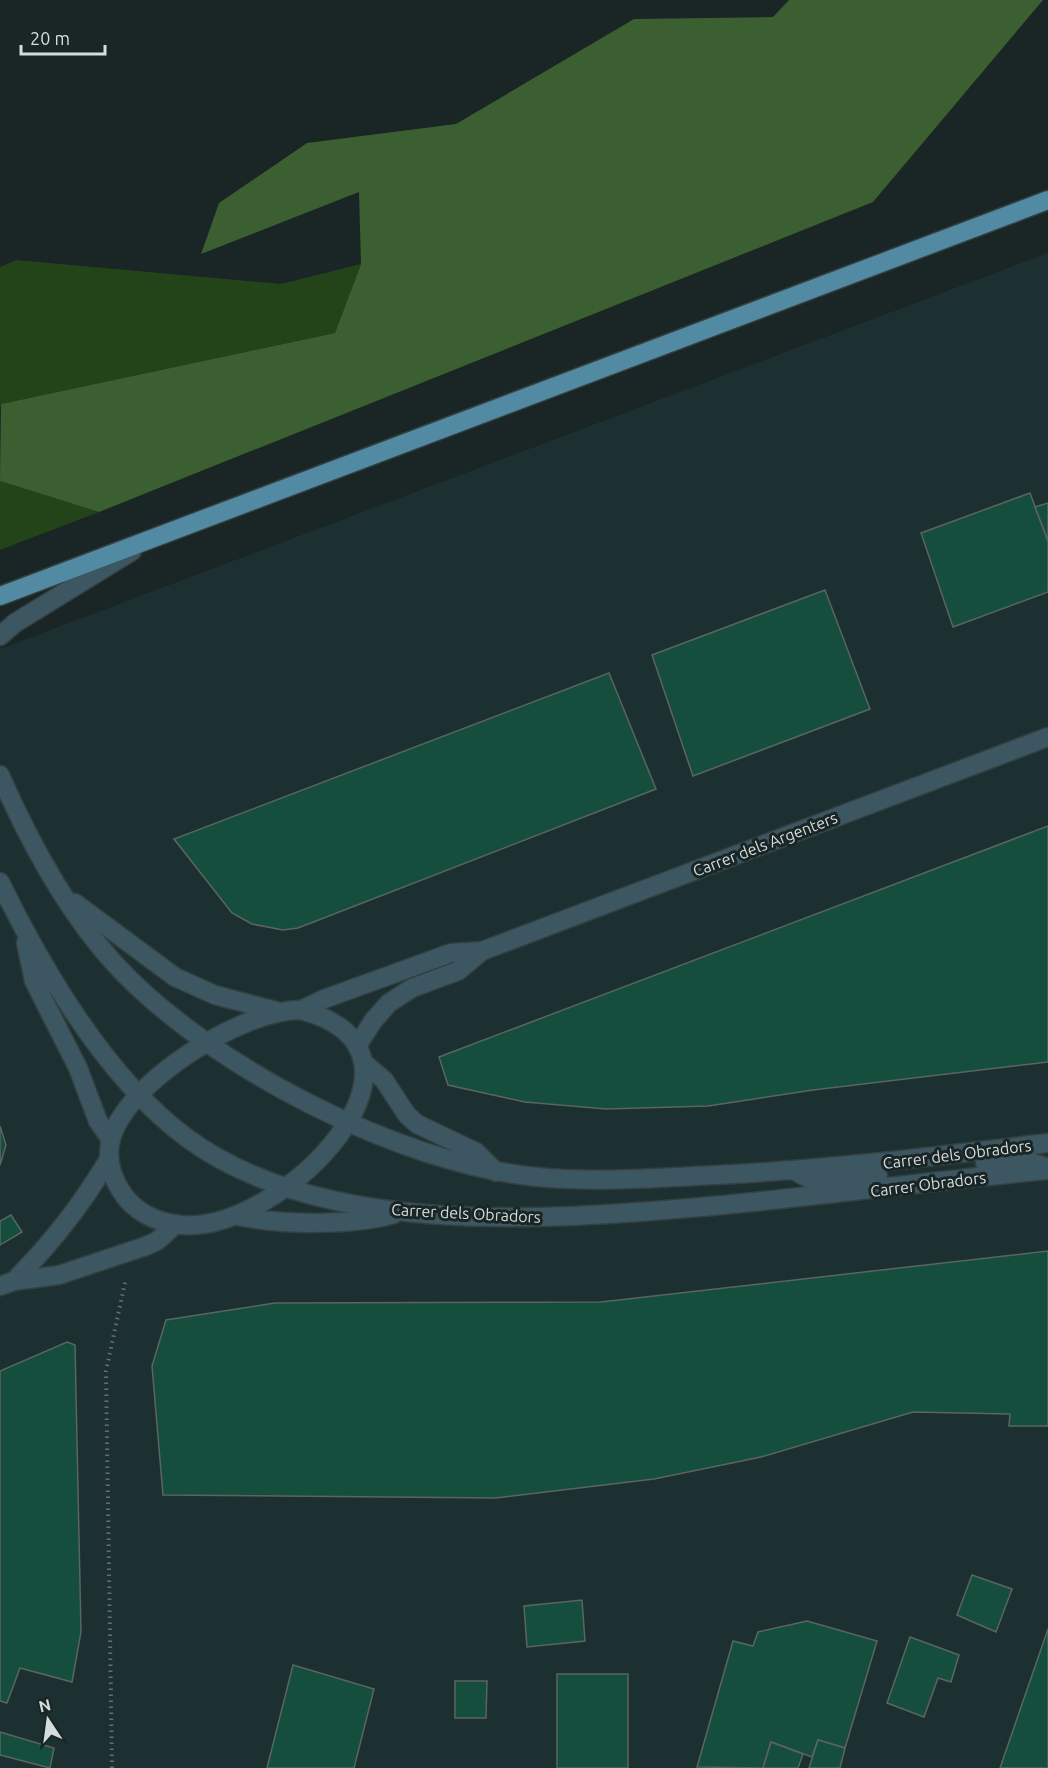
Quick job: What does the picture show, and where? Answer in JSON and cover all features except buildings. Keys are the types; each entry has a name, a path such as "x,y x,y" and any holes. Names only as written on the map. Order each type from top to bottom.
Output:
{"main road":[{"path":"0,596 1048,200"}],"street":[{"path":"0,636 15,623 54,598 153,539"},
{"name":"Carrer dels Argenters","path":"301,1010 324,999 451,953 482,951 1048,737"},
{"name":"Carrer dels Obradors","path":"0,776 14,807 62,893 114,962 150,998 209,1042 281,1088 350,1122 447,1161 496,1172 571,1179 795,1171 1048,1143"},
{"name":"Carrer dels Obradors","path":"0,882 24,930 75,1012 139,1095 178,1130 206,1151 258,1177 318,1195 401,1211 490,1218 571,1218 809,1198"},
{"name":"Carrer dels Obradors","path":"62,893 176,977 215,995 276,1011"},
{"name":"Carrer dels Obradors","path":"24,930 34,981 78,1068 98,1121 111,1140"},
{"name":"Carrer dels Argenters","path":"360,1055 373,1021 389,1003 412,988 458,971 482,951"},
{"path":"360,1055 364,1088 350,1122 288,1187 238,1216 208,1225 176,1224 152,1218 137,1210 116,1182 109,1159 111,1140 121,1116 139,1095 172,1066 238,1026 276,1011 301,1010 331,1021 384,1080 408,1115 417,1124 476,1152 496,1172"},
{"path":"7,1283 43,1251 78,1209 109,1159"},
{"name":"Carrer dels Obradors","path":"795,1171 819,1184 1021,1159 1048,1169"},
{"name":"Carrer Obradors","path":"809,1198 1048,1169"},
{"path":"238,1216 279,1222 323,1221 369,1219 401,1211"},
{"path":"7,1283 59,1275 131,1251 157,1241 176,1224"}],"path":[{"path":"112,1768 106,1371 131,1251"}],"shaded area":[{"path":"1048,253 1048,1768 0,1768 0,649"}],"green space":[{"path":"789,0 1043,0 873,202 99,512 0,481 1,404 335,333 361,264 359,192 201,254 219,203 307,143 456,124 634,19 773,17"},
{"path":"16,260 281,284 361,264 335,333 1,404 0,408 0,267"},
{"path":"0,481 99,512 0,550"}]}
